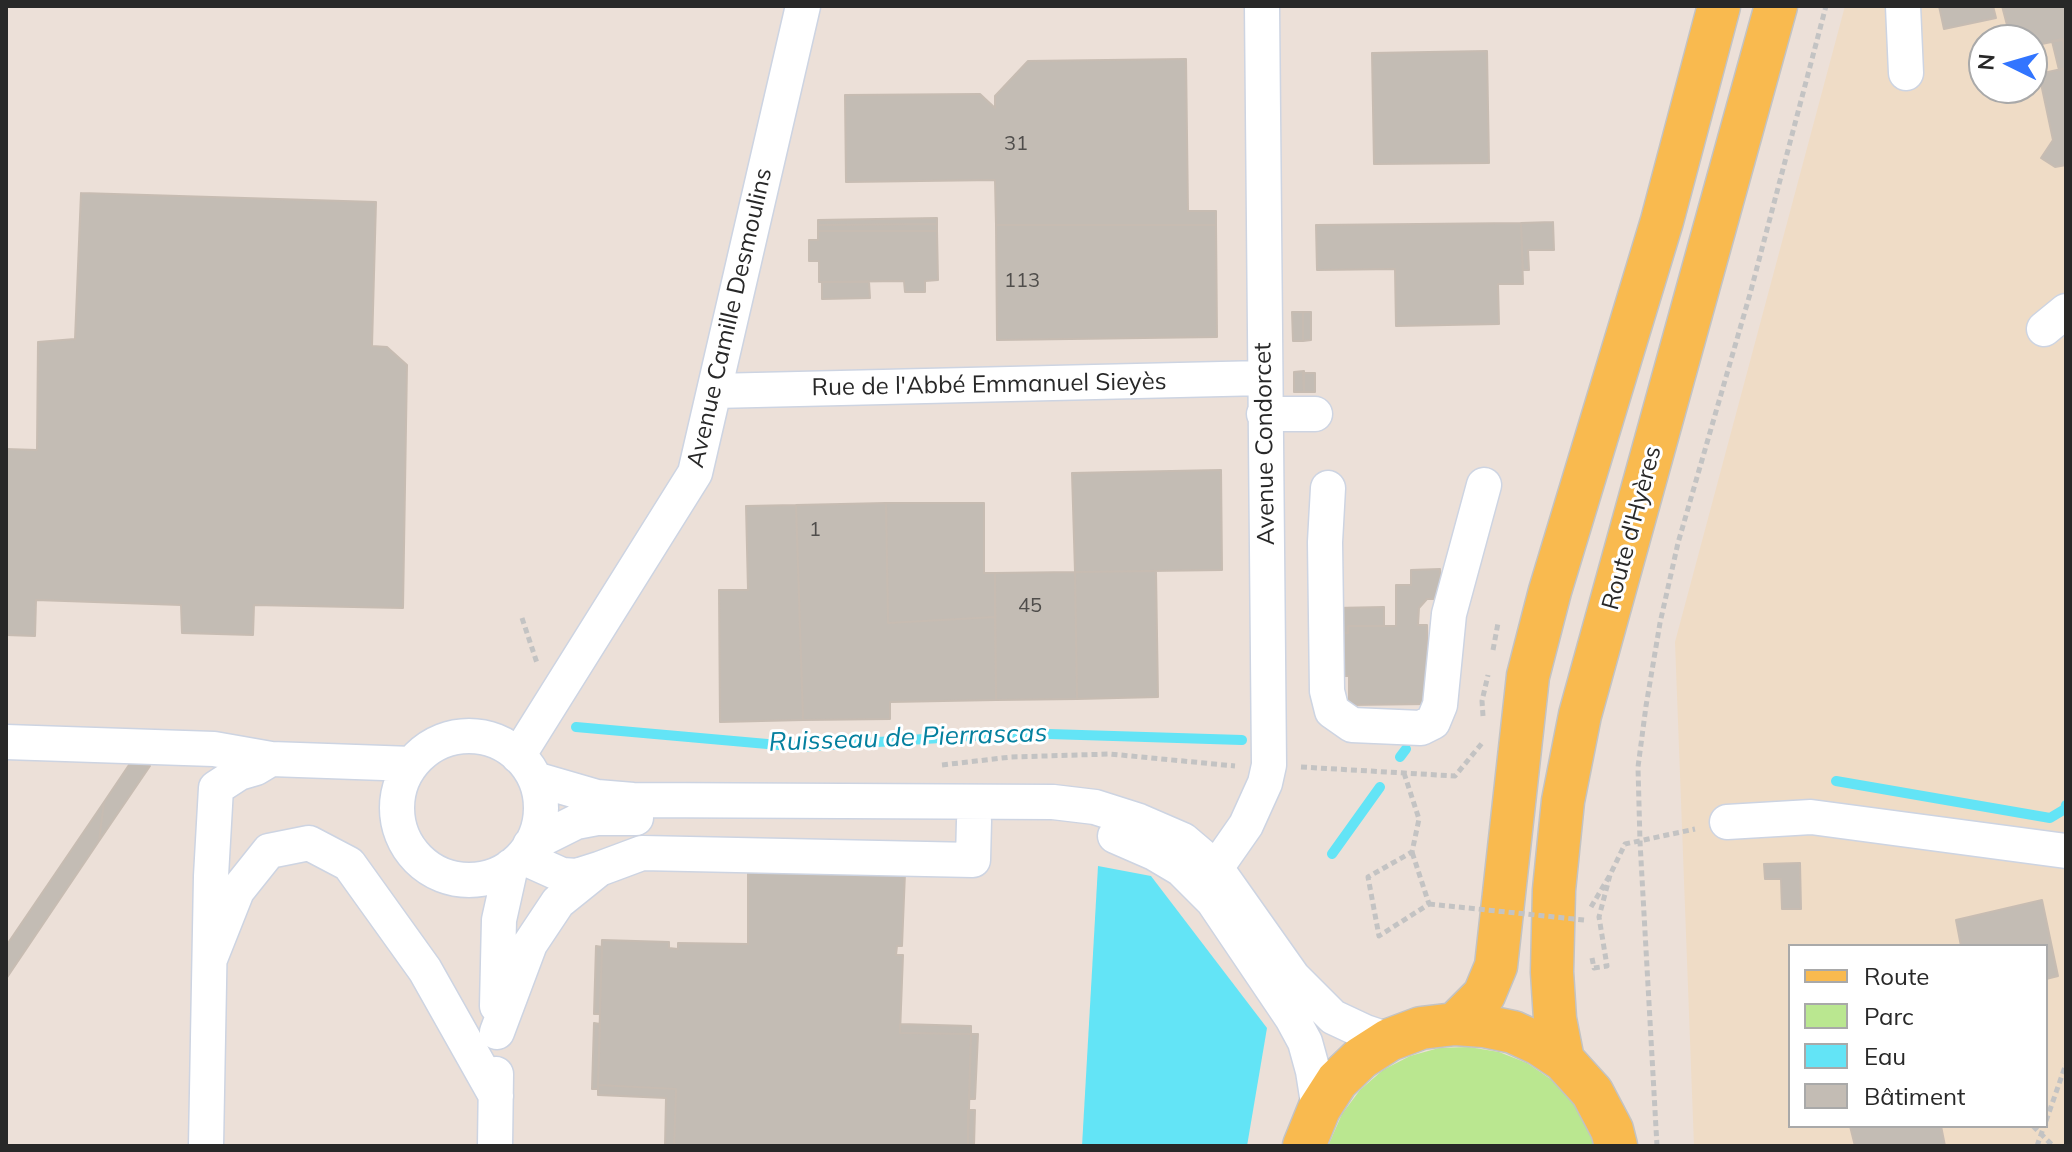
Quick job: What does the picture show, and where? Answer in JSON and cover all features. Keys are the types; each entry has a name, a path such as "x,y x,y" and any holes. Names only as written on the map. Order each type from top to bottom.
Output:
{"main road":[{"path":"1455,1024 1484,995 1496,966 1528,676 1550,591 1662,221 1719,6"},
{"name":"Route d'Hyères","path":"1563,1060 1555,1019 1552,972 1554,890 1563,801 1580,715 1776,6"},
{"path":"1311,1127 1337,1081 1361,1058 1389,1040 1421,1028 1455,1024 1513,1032 1563,1060 1592,1092 1612,1130 1616,1146"}],"street":[{"name":"Avenue Condorcet","path":"1216,868 1246,825 1265,783 1269,765 1262,6"},
{"path":"1903,6 1906,73"},
{"name":"Avenue Camille Desmoulins","path":"526,767 695,473 803,13"},
{"name":"Rue de l'Abbé Emmanuel Sieyès","path":"714,391 1264,378"},
{"path":"1264,414 1315,414"},
{"path":"1328,488 1325,542 1327,691 1332,711 1352,725 1421,728 1433,722 1440,705 1449,614 1484,485"},
{"path":"1311,1127 1313,1071 1305,1042 1213,901 1181,869 1104,831 1053,824 974,821 597,818 576,822 491,877 469,880 446,877 426,866 410,850 400,829 397,806 401,784 412,764 426,750 444,740 464,736 483,737 502,744 526,767 597,797 633,800 1053,802 1095,807 1183,840 1216,868 1293,977 1333,1017 1389,1040"},
{"path":"6,742 214,749 271,759 412,764"},
{"path":"206,1146 216,788 239,773 271,759"},
{"path":"495,1146 499,920 521,856 539,824 541,801 526,767"},
{"path":"1727,822 1811,817 2066,851"},
{"path":"521,856 562,875 577,876 642,853 973,860 974,821"},
{"path":"210,959 237,891 269,851 309,843 349,864 425,970 496,1096"},
{"path":"497,1032 530,944 558,902 599,869"}],"path":[{"path":"1657,1146 1638,767 1658,637 1675,557 1750,294 1826,6"},
{"path":"1492,654 1498,623"},
{"path":"1484,727 1482,701 1489,670"},
{"path":"939,766 1011,757 1110,754 1225,767 1269,765 1455,776 1484,740"},
{"path":"1404,773 1419,819 1412,852 1429,904"},
{"path":"1586,932 1584,920 1625,844 1727,822"},
{"path":"1412,852 1368,877 1379,936 1429,904 1584,920"},
{"path":"1591,956 1594,968 1607,966 1599,917 1610,875"},
{"path":"2048,1116 2066,1064"}],"shaded area":[{"path":"1845,6 2066,6 2066,1146 1694,1146 1675,642"}],"green space":[{"path":"1469,1047 1499,1052 1527,1063 1552,1080 1573,1102 1594,1146 1328,1146 1342,1114 1360,1090 1383,1070 1410,1056 1439,1048"}],"water":[{"path":"1098,866 1151,876 1267,1028 1247,1146 1082,1146"}],"building":[{"path":"1939,6 1993,6 1996,18 1944,29"},
{"path":"2002,6 2066,6 2066,39 2048,43 2048,24 2007,24"},
{"path":"2063,39 2066,68 2059,70 2052,41"},
{"path":"1487,51 1489,163 1374,164 1372,53"},
{"path":"1186,59 1188,211 1216,211 1216,225 996,225 995,180 846,182 845,95 980,94 995,108 995,96 1028,61"},
{"path":"2066,68 2066,165 2055,167 2041,158 2053,140 2045,104 2048,104 2048,72"},
{"path":"81,193 376,202 372,346 387,347 407,365 403,608 254,605 253,635 182,633 181,605 36,600 35,636 6,635 6,449 37,450 38,342 75,339"},
{"path":"937,218 937,224 818,225 818,220"},
{"path":"1553,222 1554,250 1528,250 1529,270 1523,270 1521,223"},
{"path":"1521,223 1523,284 1498,284 1499,324 1396,326 1395,269 1317,270 1316,225"},
{"path":"937,224 937,231 818,231 818,225"},
{"path":"996,225 1216,225 1217,337 997,340"},
{"path":"818,231 937,231 938,280 925,281 925,292 905,292 904,281 819,282 819,261 809,261 809,240 818,240"},
{"path":"822,282 869,282 870,298 822,299"},
{"path":"1292,312 1303,312 1303,341 1293,341"},
{"path":"1303,312 1311,312 1311,340 1303,341"},
{"path":"1304,371 1304,392 1294,392 1294,372"},
{"path":"1303,373 1315,373 1315,392 1304,392"},
{"path":"1221,470 1222,570 1075,572 1072,473"},
{"path":"886,503 984,503 984,573 995,573 995,617 888,623"},
{"path":"886,503 888,623 995,617 996,700 890,702 890,719 803,720 796,505"},
{"path":"796,505 803,720 720,722 719,590 748,590 746,506"},
{"path":"1440,569 1441,599 1427,599 1419,608 1418,625 1427,625 1428,704 1349,705 1349,676 1337,676 1335,633 1348,633 1348,626 1396,626 1396,585 1411,585 1411,570"},
{"path":"1156,571 1158,697 1077,699 1075,572"},
{"path":"1075,572 1077,699 996,700 995,573"},
{"path":"1384,607 1384,626 1348,626 1348,633 1335,633 1335,608"},
{"path":"135,756 150,766 99,841 104,802"},
{"path":"104,802 99,841 6,979 6,946"},
{"path":"1800,863 1801,909 1782,909 1781,879 1765,879 1764,864"},
{"path":"748,869 905,873 902,946 897,946 896,955 903,955 900,1033 971,1034 968,1146 674,1146 676,1089 598,1085 602,940 669,942 669,948 678,949 678,943 748,944"},
{"path":"2042,900 2058,976 2048,978 2048,944 1961,944 1956,920"},
{"path":"596,946 602,947 600,1014 594,1014"},
{"path":"594,1023 600,1024 598,1089 592,1089"},
{"path":"900,1024 971,1026 971,1034 900,1033"},
{"path":"971,1034 978,1034 975,1099 969,1099"},
{"path":"598,1085 676,1089 674,1146 665,1146 666,1098 598,1095"},
{"path":"968,1110 975,1110 974,1146 968,1146"},
{"path":"1850,1128 1941,1128 1945,1146 1855,1146"}],"waterway":[{"name":"Ruisseau de Pierrascas","path":"576,727 801,747 1017,733 1242,740"},
{"name":"Ruisseau de Pierrascas","path":"1400,757 1406,749"},
{"name":"Ruisseau de Pierrascas","path":"1836,781 2050,818 2065,809 2066,805"},
{"path":"1332,854 1380,787"}]}
